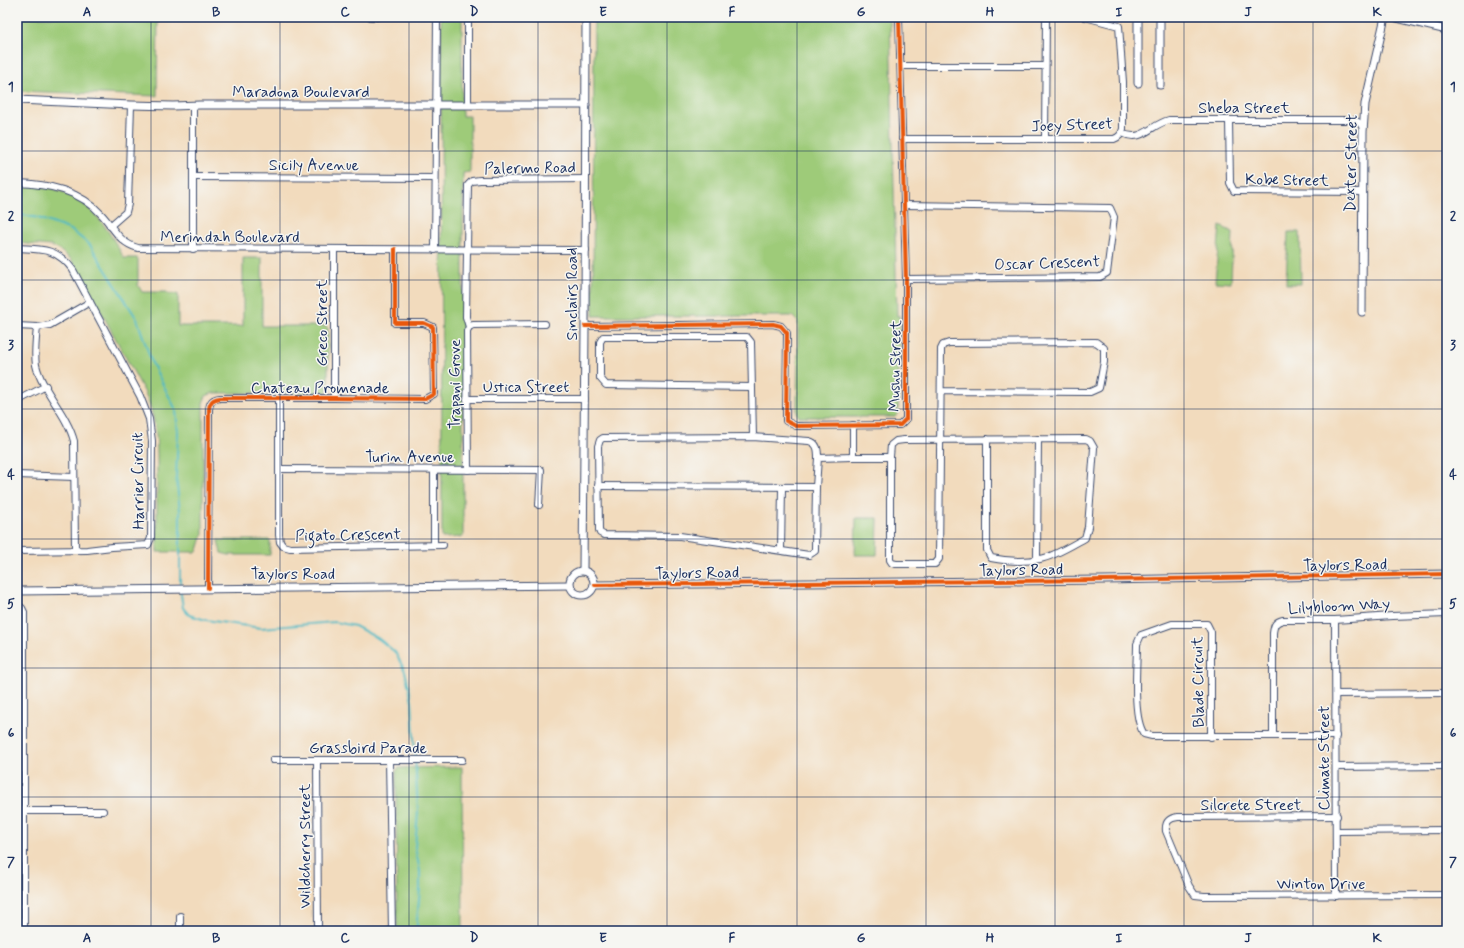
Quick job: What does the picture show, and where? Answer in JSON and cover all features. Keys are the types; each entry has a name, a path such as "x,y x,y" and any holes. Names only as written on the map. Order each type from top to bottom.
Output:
{"street":[{"path":"371,17 377,17"},
{"path":"435,250 437,17"},
{"path":"468,17 468,105"},
{"name":"Sinclairs Road","path":"583,570 586,250 586,17"},
{"name":"Mushu Street","path":"585,326 773,324 781,326 787,333 786,421 796,426 900,425 906,419 906,279 899,17"},
{"path":"1045,139 1046,17"},
{"name":"Joey Street","path":"902,139 1114,139 1122,133 1123,82 1119,26 1084,17"},
{"path":"1138,17 1138,83"},
{"path":"1160,17 1160,85"},
{"name":"Dexter Street","path":"1362,312 1363,132 1365,104 1385,17"},
{"path":"1393,17 1447,30"},
{"path":"901,66 1045,66"},
{"name":"Maradona Boulevard","path":"17,100 131,105 586,105"},
{"path":"110,226 126,212 128,204 131,105"},
{"path":"193,105 193,249"},
{"name":"Sheba Street","path":"1122,133 1136,137 1163,121 1169,120 1354,120 1358,121 1362,125 1363,132"},
{"name":"Kobe Street","path":"1229,120 1230,183 1234,191 1363,192"},
{"name":"Sicily Avenue","path":"194,177 435,178"},
{"name":"Palermo Road","path":"469,327 466,317 468,185 472,181 480,180 586,179"},
{"name":"Merindah Boulevard","path":"17,183 46,185 61,189 86,200 103,215 121,240 131,246 144,249 586,250"},
{"name":"Oscar Crescent","path":"904,206 1110,208 1114,217 1108,274 1100,277 906,279"},
{"name":"Harrier Circuit","path":"17,248 52,252 60,256 73,270 140,396 149,419 152,441 152,538 150,543 145,546 75,550 17,551"},
{"name":"Greco Street","path":"334,249 334,398"},
{"name":"Chateau Promenade","path":"208,588 210,404 213,400 220,398 425,399 434,394 433,327 424,323 395,323 394,249"},
{"path":"17,326 37,327 50,325 90,302"},
{"name":"Trapani Grove","path":"468,470 467,331 469,327 473,325 545,324"},
{"path":"37,327 36,361 38,371 72,434 74,447 75,550"},
{"path":"752,387 606,385 600,378 600,342 603,337 747,337 751,342 752,387 752,437"},
{"path":"941,391 1090,392 1099,388 1104,362 1104,348 1096,342 949,343 943,345 941,349 941,391 940,440 939,559 935,564 892,563 890,560 890,457 892,445 896,442 940,440 987,439 1086,439 1090,441 1094,448 1088,527 1085,538 1041,559 1003,560 991,558 987,550 987,439"},
{"path":"17,401 46,386"},
{"name":"Pigato Crescent","path":"279,398 278,535 282,546 290,548 443,545"},
{"name":"Ustica Street","path":"467,399 585,399"},
{"path":"853,425 853,457"},
{"path":"752,437 812,442 817,449 818,458 814,551 812,554 804,555 781,550 670,535 604,535 600,533 598,527 598,446 600,440 603,438 752,437"},
{"path":"1037,559 1038,439"},
{"path":"818,458 890,457"},
{"name":"Turin Avenue","path":"279,469 541,470 539,505"},
{"path":"434,470 434,545"},
{"path":"17,475 74,478"},
{"path":"598,486 816,487"},
{"path":"781,550 782,488"},
{"path":"583,570 590,573 595,580 595,585 592,591 585,595 574,592 570,585 572,576 583,570"},
{"name":"Taylors Road","path":"595,585 1104,580 1447,574"},
{"name":"Taylors Road","path":"17,591 570,585"},
{"path":"19,608 24,612 20,776 24,811 20,853 24,931"},
{"name":"Lilybloom Way","path":"1274,736 1274,625 1277,622 1283,620 1335,620 1401,615 1447,614"},
{"name":"Climate Street","path":"1335,620 1337,831 1336,896"},
{"name":"Blade Circuit","path":"1211,736 1211,632 1207,624 1172,624 1141,635 1137,644 1137,701 1140,728 1144,734 1152,736 1211,736 1274,736 1336,736"},
{"path":"1336,694 1447,693"},
{"name":"Grassbird Parade","path":"273,760 462,760"},
{"name":"Wildcherry Street","path":"317,760 318,931"},
{"path":"389,760 392,931"},
{"path":"1336,766 1447,766"},
{"path":"24,811 103,811"},
{"name":"Silcrete Street","path":"1195,895 1189,886 1166,831 1165,826 1167,821 1171,818 1336,816"},
{"path":"1337,831 1447,830"},
{"name":"Winton Drive","path":"1195,895 1447,895"},
{"path":"180,916 180,931"}],"green space":[{"path":"17,17 158,17 157,96 17,91"},
{"path":"441,17 462,17 462,116 470,116 470,172 463,173 463,537 442,538"},
{"path":"594,17 890,17 897,316 900,316 898,414 895,417 799,417 797,414 798,322 792,316 593,316"},
{"path":"17,186 38,186 51,188 65,193 86,206 103,224 124,258 137,258 138,285 142,292 167,292 168,294 178,294 178,326 243,326 243,258 262,258 262,326 326,326 328,329 328,390 325,393 213,393 206,396 203,403 203,534 198,550 195,552 157,552 157,449 155,427 150,405 145,393 71,259 58,249 51,246 17,243"},
{"path":"1220,226 1233,232 1231,283 1215,282"},
{"path":"1288,232 1300,232 1301,284 1286,284"},
{"path":"856,518 878,518 877,555 855,555"},
{"path":"218,540 270,540 270,555 229,555 221,553"},
{"path":"462,767 463,931 397,931 396,771 399,768"}],"waterway":[{"path":"17,214 38,218 71,230 90,245 137,319 152,363 176,410 178,433 176,477 180,511 180,588 183,608 189,615 206,620 261,628 335,622 355,626 379,639 395,652 405,671 412,701 418,812 415,847 420,871 417,931"}],"cycle path":[{"path":"585,326 773,324 781,326 787,333 786,421 796,426 900,425 906,419 906,279 899,17"},
{"path":"208,588 209,409 212,401 220,398 425,399 434,394 433,327 424,323 395,323 395,249"},
{"path":"595,585 1104,580 1447,574"}]}
